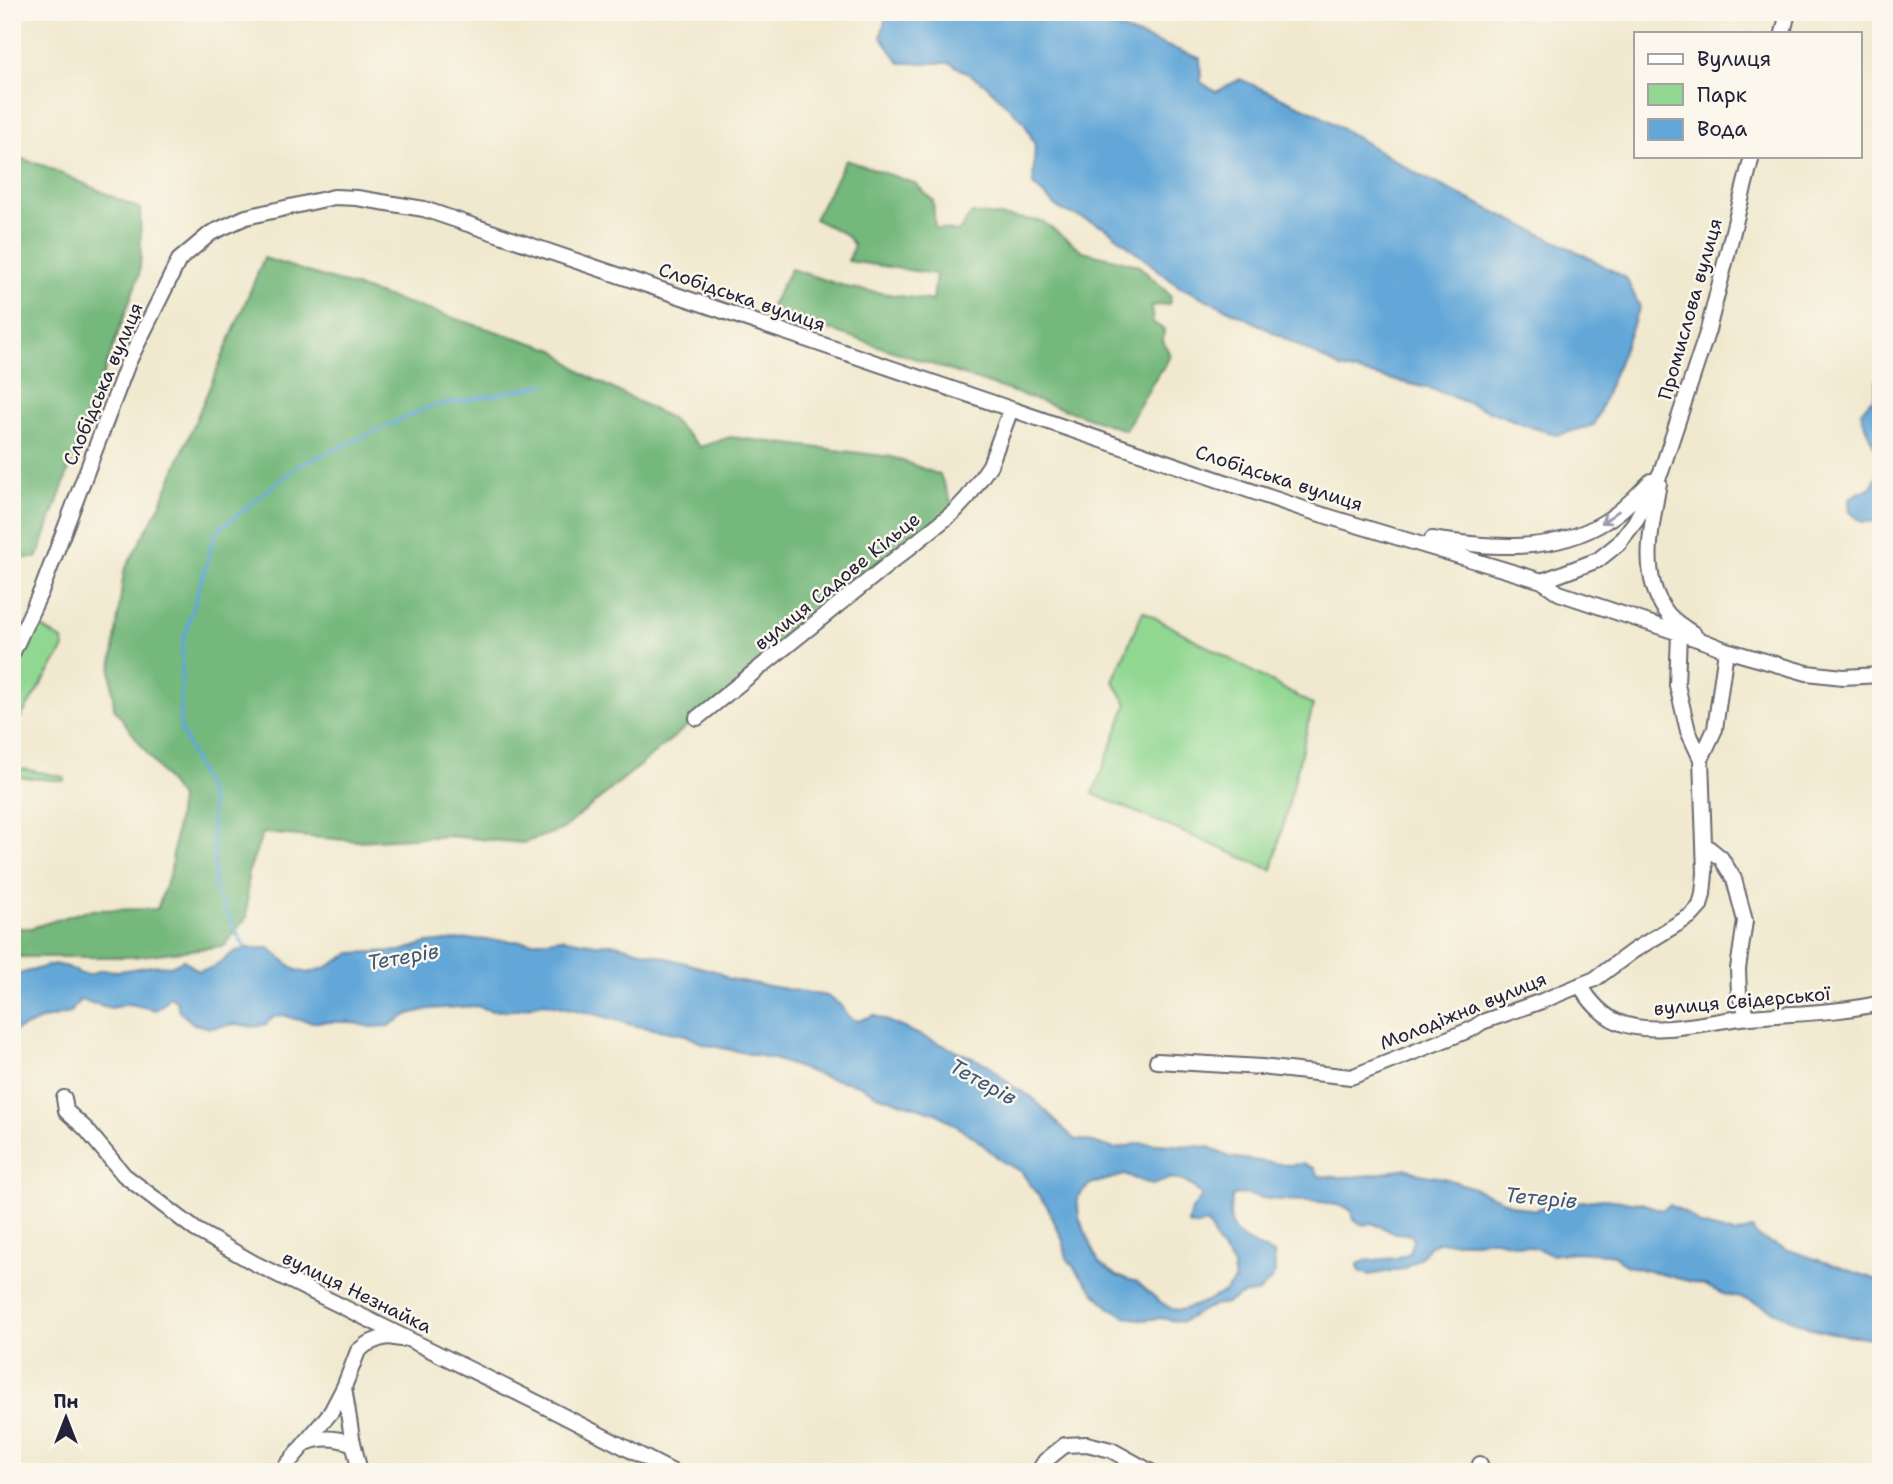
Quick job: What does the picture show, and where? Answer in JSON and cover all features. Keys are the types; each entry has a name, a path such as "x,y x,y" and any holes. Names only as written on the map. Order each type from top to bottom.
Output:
{"street":[{"path":"1783,32 1788,12"},
{"name":"Промислова вулиця","path":"1661,472 1708,330 1751,158"},
{"name":"Слобідська вулиця","path":"12,654 42,589 128,363 179,260 211,233 246,217 334,197 424,209 1310,510 1542,581 1559,593 1706,642"},
{"name":"вулиця Садове Кільце","path":"698,718 955,511 990,465 1011,409"},
{"path":"1376,530 1490,546 1551,543 1578,535 1607,521 1661,472"},
{"path":"1542,581 1598,560 1618,544 1635,522 1661,472"},
{"path":"1661,472 1649,565 1657,596 1674,620 1706,642 1726,650 1807,673 1843,677 1881,675"},
{"name":"Молодіжна вулиця","path":"1157,1061 1351,1077 1472,1029 1482,1022 1595,979 1633,951 1692,915 1703,894 1705,845 1701,759 1688,731 1677,685 1679,634"},
{"name":"Молодіжна вулиця","path":"1701,759 1715,729 1726,650"},
{"path":"1705,845 1721,858 1734,879 1745,921 1738,969 1739,993 1748,1017"},
{"name":"вулиця Свідерської","path":"1580,985 1589,1000 1616,1022 1650,1029 1748,1017 1832,1012 1881,1003"},
{"name":"вулиця Незнайка","path":"64,1098 66,1111 86,1129 124,1175 196,1230 254,1263 673,1472"},
{"path":"281,1472 331,1412 358,1351 367,1344 389,1338 407,1339"},
{"path":"344,1387 360,1472"},
{"path":"305,1443 329,1438 354,1444"},
{"path":"1038,1472 1045,1461 1065,1444 1087,1444 1111,1450 1151,1472"}],"green space":[{"path":"12,156 45,166 140,209 139,275 37,558 12,558"},
{"path":"846,160 915,183 933,201 935,228 958,232 972,213 1042,221 1083,251 1138,265 1171,296 1169,304 1151,306 1153,323 1164,329 1163,341 1170,355 1125,430 769,309 791,269 850,288 933,301 936,274 848,261 854,245 845,234 814,219"},
{"path":"264,258 555,350 584,374 670,418 700,447 730,437 892,457 940,475 955,511 563,829 523,843 448,836 358,841 263,833 248,873 247,917 224,946 132,957 12,957 12,928 31,928 88,910 157,909 171,870 180,798 114,708 111,671 124,571 160,505"},
{"path":"1143,611 1313,705 1272,870 1093,794 1127,704 1113,681"},
{"path":"41,627 62,640 64,648 12,731 12,672 35,628"},
{"path":"12,767 64,777 64,781 12,776"}],"water":[{"path":"887,12 1066,12 1072,20 1095,20 1200,58 1201,82 1216,92 1240,79 1316,113 1421,176 1626,278 1640,307 1594,425 1558,435 1432,389 1341,368 1178,286 1105,227 1059,209 1033,185 1035,145 1024,122 985,84 950,63 900,63 881,37"},
{"path":"1881,358 1881,461 1861,411 1874,397"},
{"path":"1881,469 1881,521 1862,522 1850,512 1849,498 1871,487"},
{"name":"Тетерів","path":"561,938 595,944 616,944 718,972 729,979 827,996 855,1020 874,1015 989,1065 1012,1086 1032,1097 1074,1139 1115,1149 1140,1143 1209,1147 1229,1157 1288,1165 1303,1164 1314,1168 1319,1176 1330,1177 1363,1176 1406,1168 1474,1188 1515,1206 1535,1210 1550,1205 1603,1199 1641,1203 1662,1210 1670,1205 1701,1225 1735,1234 1752,1229 1757,1237 1786,1249 1881,1281 1881,1339 1831,1333 1808,1327 1752,1301 1723,1294 1704,1285 1625,1265 1614,1255 1575,1252 1551,1255 1539,1249 1490,1239 1477,1242 1438,1242 1428,1247 1423,1255 1403,1269 1369,1275 1359,1271 1358,1264 1410,1253 1413,1238 1410,1234 1395,1233 1372,1223 1364,1225 1353,1220 1351,1210 1341,1206 1243,1194 1233,1195 1230,1219 1237,1234 1244,1240 1274,1254 1275,1272 1270,1281 1259,1292 1242,1295 1227,1303 1207,1308 1182,1322 1127,1317 1109,1307 1067,1258 1063,1241 1047,1206 1021,1171 1004,1163 975,1138 936,1113 877,1095 859,1085 825,1077 774,1059 703,1044 686,1035 632,1025 544,1003 513,1010 492,1011 476,1006 429,1009 409,1014 388,1026 313,1022 283,1015 254,1027 236,1024 210,1028 194,1024 179,1011 177,1002 170,997 156,1010 130,1004 111,1008 80,1000 70,1013 44,1019 12,1032 12,976 54,964 90,975 101,970 170,966 184,960 198,971 212,968 245,948 269,948 296,970 308,973 327,967 351,953 401,951 427,943 471,939 532,942","holes":["1125,1175 1152,1185 1172,1178 1194,1187 1202,1196 1190,1213 1188,1224 1196,1226 1207,1223 1219,1246 1232,1262 1235,1281 1223,1293 1181,1310 1172,1309 1137,1282 1117,1276 1099,1263 1079,1218 1077,1197 1091,1184"]}],"waterway":[{"path":"246,949 215,891 211,800 180,727 183,641 216,532 298,466 429,407 545,385"}]}
